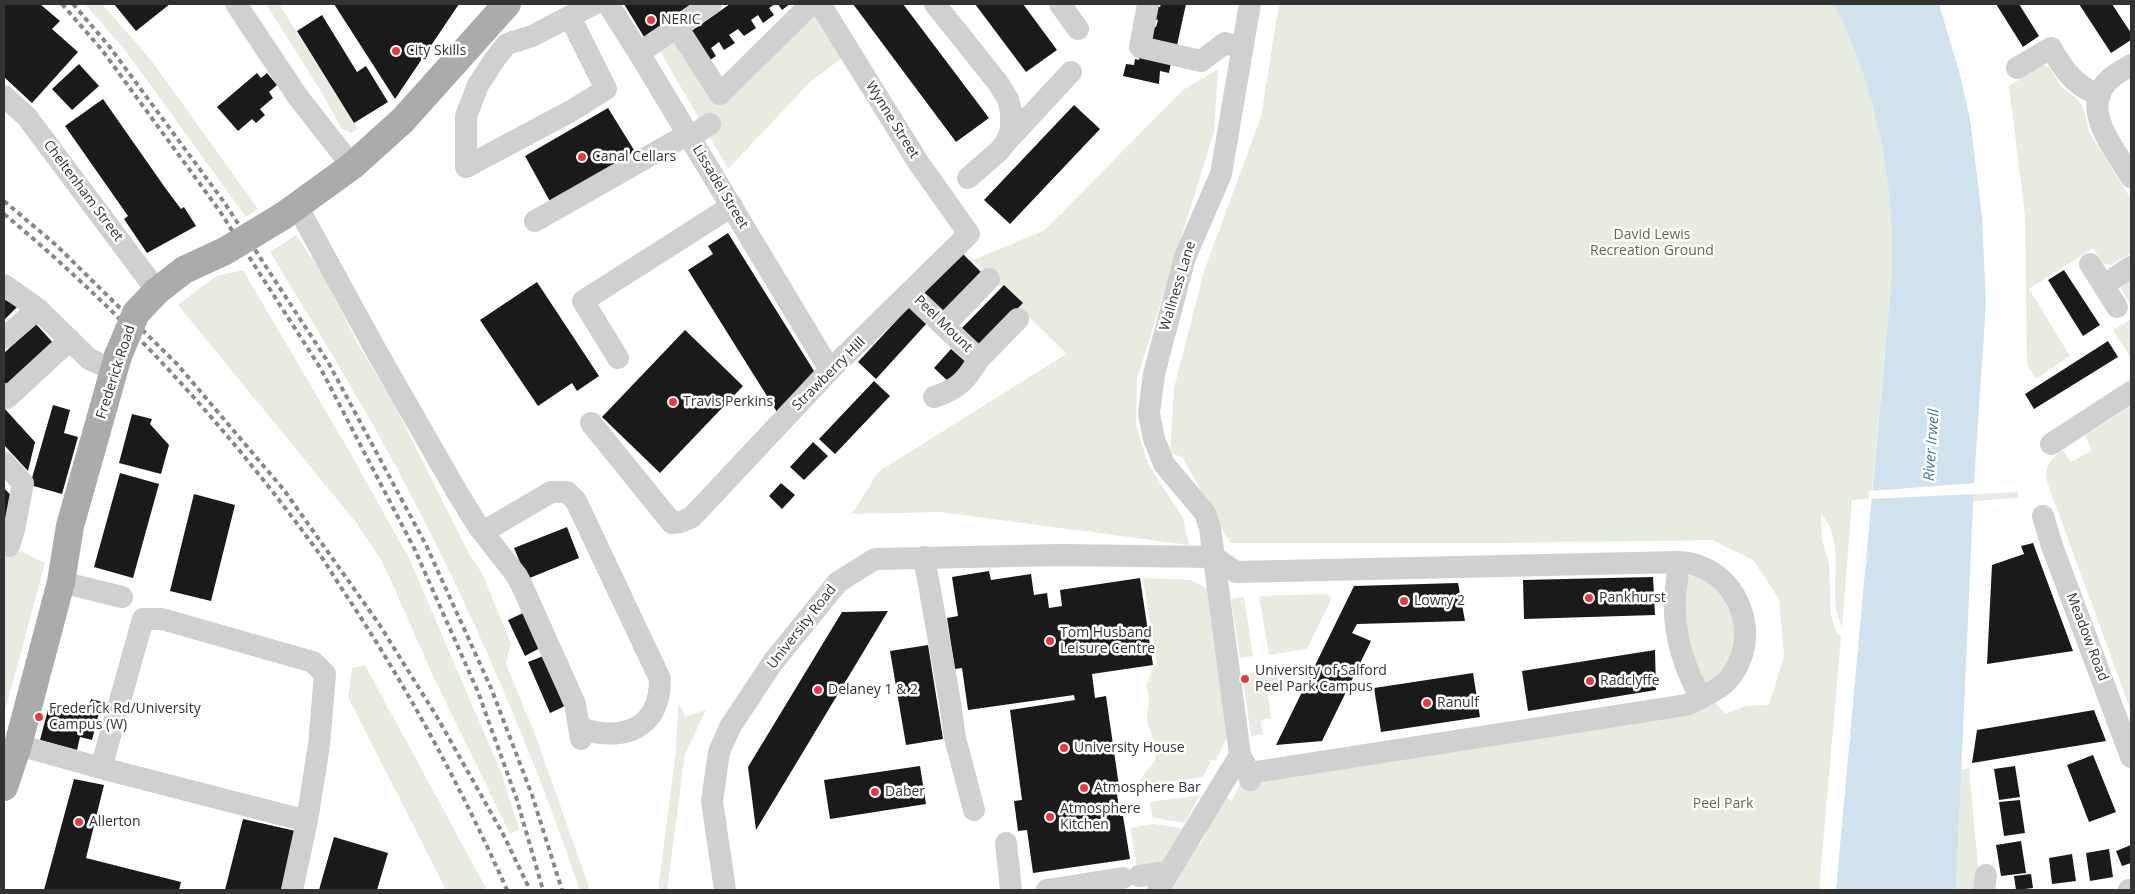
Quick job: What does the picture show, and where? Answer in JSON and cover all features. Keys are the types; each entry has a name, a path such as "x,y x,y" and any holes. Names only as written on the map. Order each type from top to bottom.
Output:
{"main road":[{"name":"Frederick Road","path":"4,786 18,745 61,582 70,526 116,363 150,282 184,270 225,251 290,211 358,160 403,120 507,4"}],"street":[{"path":"236,4 298,97 358,160"},
{"path":"570,17 606,89 466,167 466,116 478,85 496,59 508,44 532,36 594,4"},
{"name":"Lissadel Street","path":"608,4 640,53 830,370"},
{"path":"640,53 711,4"},
{"path":"678,27 720,94 811,4"},
{"name":"Wynne Street","path":"820,4 918,162 969,234"},
{"path":"935,4 1008,99 1010,129 1007,141"},
{"path":"1060,4 1078,29"},
{"path":"1148,4 1140,47 1201,61 1225,43 1242,48"},
{"name":"Wallness Lane","path":"1246,769 1210,528 1205,513 1164,464 1154,439 1149,413 1154,374 1185,257 1221,174 1250,4"},
{"path":"2016,68 2051,48 2067,74 2089,91 2100,95"},
{"path":"2131,66 2112,78 2100,95 2097,112 2098,120 2131,177"},
{"path":"968,178 999,152 1071,72"},
{"name":"Cheltenham Street","path":"4,96 27,117 150,282"},
{"path":"535,221 710,124"},
{"path":"618,358 583,301 732,206"},
{"path":"290,211 378,354 457,492 483,532 524,588 575,704 580,733 622,733 633,729 646,720 657,704 660,679 576,501 567,492 551,492 483,532"},
{"name":"Strawberry Hill","path":"591,423 672,523 692,517 830,370 969,234"},
{"path":"2090,264 2117,307"},
{"path":"2104,286 2131,267"},
{"path":"944,325 989,279"},
{"path":"4,285 38,309 90,359 116,363"},
{"name":"Peel Mount","path":"910,293 979,359 1018,319"},
{"path":"4,338 38,309"},
{"path":"4,394 8,398 70,340"},
{"path":"934,397 948,393 964,382 979,359"},
{"path":"2051,444 2131,392"},
{"path":"4,463 23,483 14,530 8,546 4,540"},
{"name":"Meadow Road","path":"2043,516 2052,546 2131,757"},
{"name":"University Road","path":"725,890 712,801 719,752 730,727 773,662 838,582 875,559 1059,555 1214,557"},
{"path":"924,557 950,702 954,738 974,810"},
{"path":"1162,882 1246,769 1686,705 1717,690 1734,672 1744,648 1745,623 1738,600 1723,580 1702,566 1691,562 1236,572 1214,557"},
{"path":"1679,562 1675,602 1678,638 1686,669 1701,698"},
{"path":"61,582 122,597"},
{"path":"101,768 143,620 162,620 313,662 325,674 319,745 307,821 292,890"},
{"path":"18,745 307,821"},
{"path":"1006,842 1011,890"},
{"path":"1047,890 1160,872 1162,882"}],"green space":[{"path":"85,4 102,4 151,60 258,209 246,217 125,50"},
{"path":"266,4 279,4 358,129 351,133 342,129 319,88"},
{"name":"David Lewis Recreation Ground","path":"1279,4 1834,4 1849,36 1861,69 1872,102 1880,136 1890,205 1892,275 1871,499 1852,500 1842,628 1837,614 1835,599 1836,556 1834,541 1821,513 1822,540 1829,564 1831,616 1837,633 1841,637 1819,890 1169,890 1194,842 1200,845 1206,834 1201,831 1225,797 1232,801 1241,782 1686,713 1716,703 1725,714 1744,706 1769,705 1784,656 1779,599 1753,560 1712,540 1498,543 1230,543 1183,458 1170,452 1174,388 1205,268 1261,117"},
{"path":"816,10 845,56 811,81 728,169 660,51 677,38 721,102"},
{"path":"2042,65 2049,67 2061,86 2077,99 2083,107 2089,132 2131,199 2131,253 2111,265 2104,264 2093,248 2029,289 2070,356 2036,379 2027,364 2025,216 2009,86"},
{"path":"1218,69 1214,132 1137,379 1136,425 1148,464 1183,518 1189,545 940,512 852,514 878,472 1066,354 973,260 1045,230 1183,90"},
{"path":"296,235 322,273 359,346 393,402 469,554 482,573 511,643 506,664 535,734 590,890 580,890 541,782 497,675 423,517 366,413 270,252"},
{"path":"243,270 348,449 409,558 501,772 519,829 510,834 433,676 382,561 354,520 178,305 216,276"},
{"path":"2131,279 2131,306 2121,288"},
{"path":"2131,319 2131,358 2113,330"},
{"path":"2131,406 2131,711 2046,479 2046,474 2050,462 2063,450 2071,462 2092,450 2085,436"},
{"path":"2018,492 2018,498 1973,501 1973,494"},
{"path":"21,551 45,563 4,715 4,558"},
{"path":"1695,573 1716,581 1742,632 1718,682 1700,685 1682,632 1687,577"},
{"path":"1143,578 1191,580 1209,590 1228,734 1216,761 1212,759 1203,777 1140,786 1142,778 1153,763 1156,754 1156,745 1148,724 1149,697 1146,685 1153,668 1157,666"},
{"path":"1327,594 1332,598 1307,649 1269,655 1259,596"},
{"path":"1244,597 1253,656 1240,658 1231,599"},
{"path":"365,665 487,890 446,890 348,697 352,668"},
{"path":"1296,666 1285,693 1268,695 1271,718 1261,720 1263,734 1251,736 1242,674"},
{"path":"678,705 681,706 685,717 706,710 685,754 667,890 658,890 676,751"},
{"path":"1969,768 1978,867 1973,890 1956,890 1961,770"},
{"path":"1200,795 1185,823 1153,818 1150,802"},
{"path":"1153,824 1182,828 1161,868 1138,872 1130,828"}],"water":[{"name":"River Irwell","path":"1834,4 1939,4 1959,71 1970,119 1982,217 1986,304 1974,483 1956,890 1836,890 1892,275 1892,240 1886,170 1872,102 1849,36"}],"pier":[{"path":"1976,483 1976,494 1868,499 1869,491"}],"building":[{"path":"4,4 40,4 60,21 52,29 78,52 32,103 4,77"},
{"path":"114,4 170,4 136,31"},
{"name":"City Skills","path":"334,4 459,4 395,99"},
{"name":"NERIC","path":"624,4 691,4 644,37"},
{"path":"730,4 775,4 769,8 774,15 763,23 758,15 751,20 756,28 744,36 738,29 729,35 735,43 724,50 719,42 711,48 716,56 710,60 690,32"},
{"path":"778,4 790,4 782,10"},
{"path":"853,4 903,4 989,118 956,142"},
{"path":"975,4 1023,4 1057,50 1026,72"},
{"path":"1161,4 1186,4 1176,50 1152,45 1147,25 1156,27 1158,20 1148,18 1151,5 1160,7"},
{"path":"1996,4 2019,4 2039,36 2023,47"},
{"path":"2079,4 2112,4 2131,33 2131,40 2111,53"},
{"path":"322,15 357,72 366,66 388,102 354,123 297,31"},
{"path":"1140,56 1172,58 1169,73 1160,71 1159,84 1123,76 1126,64 1134,65 1135,59 1139,60"},
{"path":"79,64 99,86 72,110 52,89"},
{"path":"257,73 261,78 267,73 277,85 269,92 273,98 260,109 265,115 256,123 252,119 238,131 217,107"},
{"path":"103,99 166,189 181,209 184,207 196,226 147,253 124,219 128,216 65,126"},
{"path":"1074,105 1100,129 1010,224 984,200"},
{"name":"Canal Cellars","path":"608,108 639,158 552,205 525,156"},
{"name":"Travis Perkins","path":"728,233 814,371 777,412 688,270 713,254 708,246"},
{"path":"962,253 981,272 939,315 920,296"},
{"path":"2064,270 2100,325 2083,336 2048,280"},
{"path":"537,282 599,376 577,391 572,383 538,406 480,320"},
{"path":"1004,285 1023,303 981,346 962,328"},
{"path":"4,299 17,307 4,320"},
{"path":"909,307 927,323 876,379 858,362"},
{"path":"36,324 56,346 9,388 4,383 4,353"},
{"name":"Travis Perkins","path":"685,330 743,386 660,473 602,417"},
{"path":"2108,341 2118,357 2034,409 2025,394"},
{"path":"951,349 968,364 950,383 934,368"},
{"path":"874,381 890,396 835,454 819,439"},
{"path":"53,405 70,410 64,433 78,437 62,494 30,485"},
{"path":"4,408 35,442 28,471 4,445"},
{"path":"132,414 152,419 150,424 169,445 161,474 119,463"},
{"path":"813,442 828,456 804,480 790,467"},
{"path":"120,473 159,484 133,578 94,567"},
{"path":"781,483 795,495 782,509 769,496"},
{"path":"4,488 17,502 10,526 4,519"},
{"path":"194,494 235,505 211,601 170,591"},
{"path":"567,527 579,558 527,579 514,548"},
{"path":"2033,543 2073,651 1987,664 1992,565 2024,554 2021,546"},
{"path":"989,571 991,580 1031,574 1034,595 1047,593 1049,608 1062,606 1060,590 1140,578 1153,665 1092,674 1095,698 1106,696 1119,786 1116,787 1120,816 1123,816 1130,859 1033,873 1027,830 1018,831 1014,801 1022,800 1010,710 1075,700 1074,695 968,710 962,668 955,669 947,618 958,616 952,577"},
{"name":"Pankhurst","path":"1653,577 1655,615 1524,619 1523,580"},
{"path":"1458,583 1465,621 1357,624 1352,633 1371,641 1322,741 1276,745 1354,586"},
{"name":"Delaney 1 & 2","path":"888,611 756,830 748,767 842,612"},
{"path":"523,613 540,648 525,656 508,620"},
{"path":"928,645 943,739 906,745 890,651"},
{"name":"Radclyffe","path":"1655,650 1656,690 1528,711 1522,671"},
{"path":"546,655 567,705 550,713 528,662"},
{"name":"Ranulf","path":"1473,673 1480,717 1381,732 1374,688"},
{"path":"91,699 102,702 92,740 80,737 77,750 40,740 50,702 87,712"},
{"path":"2094,710 2106,741 1972,763 1977,730"},
{"path":"2093,755 2116,812 2089,822 2067,765"},
{"name":"Daber","path":"920,766 926,804 830,819 824,780"},
{"path":"2015,766 2020,797 1999,800 1994,769"},
{"name":"Allerton","path":"74,779 104,785 86,858 181,882 179,890 44,890"},
{"path":"2020,800 2025,833 2004,836 1999,802"},
{"path":"243,819 300,832 284,890 225,890"},
{"path":"334,837 388,853 377,890 319,890"},
{"path":"2021,841 2026,873 2001,876 1996,845"},
{"path":"2131,845 2131,863 2122,866 2116,851"},
{"path":"2109,849 2113,877 2090,881 2086,853"},
{"path":"2072,854 2076,881 2052,884 2049,858"},
{"path":"2031,874 2033,888 2016,890 2014,876"}],"railway":[{"path":"62,4 102,50 219,210 321,369 415,550 478,692 517,800 543,890"},
{"path":"73,4 109,46 224,202 328,362 426,545 491,688 532,795 562,890"},
{"path":"4,201 56,245 177,364 284,490 379,624 437,717 503,834 530,890"},
{"path":"4,214 88,288 167,368 241,452 315,548 371,633 434,741 472,815 507,890"}],"place":[{"name":"NERIC","path":"651,20"},
{"name":"City Skills","path":"396,51"},
{"name":"Canal Cellars","path":"582,157"},
{"name":"Travis Perkins","path":"673,402"},
{"name":"Pankhurst","path":"1589,598"},
{"name":"Lowry 2","path":"1404,601"},
{"name":"Tom Husband Leisure Centre","path":"1050,641"},
{"name":"University of Salford Peel Park Campus","path":"1245,679"},
{"name":"Radclyffe","path":"1590,681"},
{"name":"Delaney 1 & 2","path":"818,690"},
{"name":"Ranulf","path":"1427,703"},
{"name":"Frederick Rd/University Campus (W)","path":"39,717"},
{"name":"University House","path":"1064,748"},
{"name":"Atmosphere Bar","path":"1084,788"},
{"name":"Daber","path":"875,792"},
{"name":"Atmosphere Kitchen","path":"1050,817"},
{"name":"Allerton","path":"79,822"}],"park label":[{"name":"Peel Park","path":"1723,804"}]}
